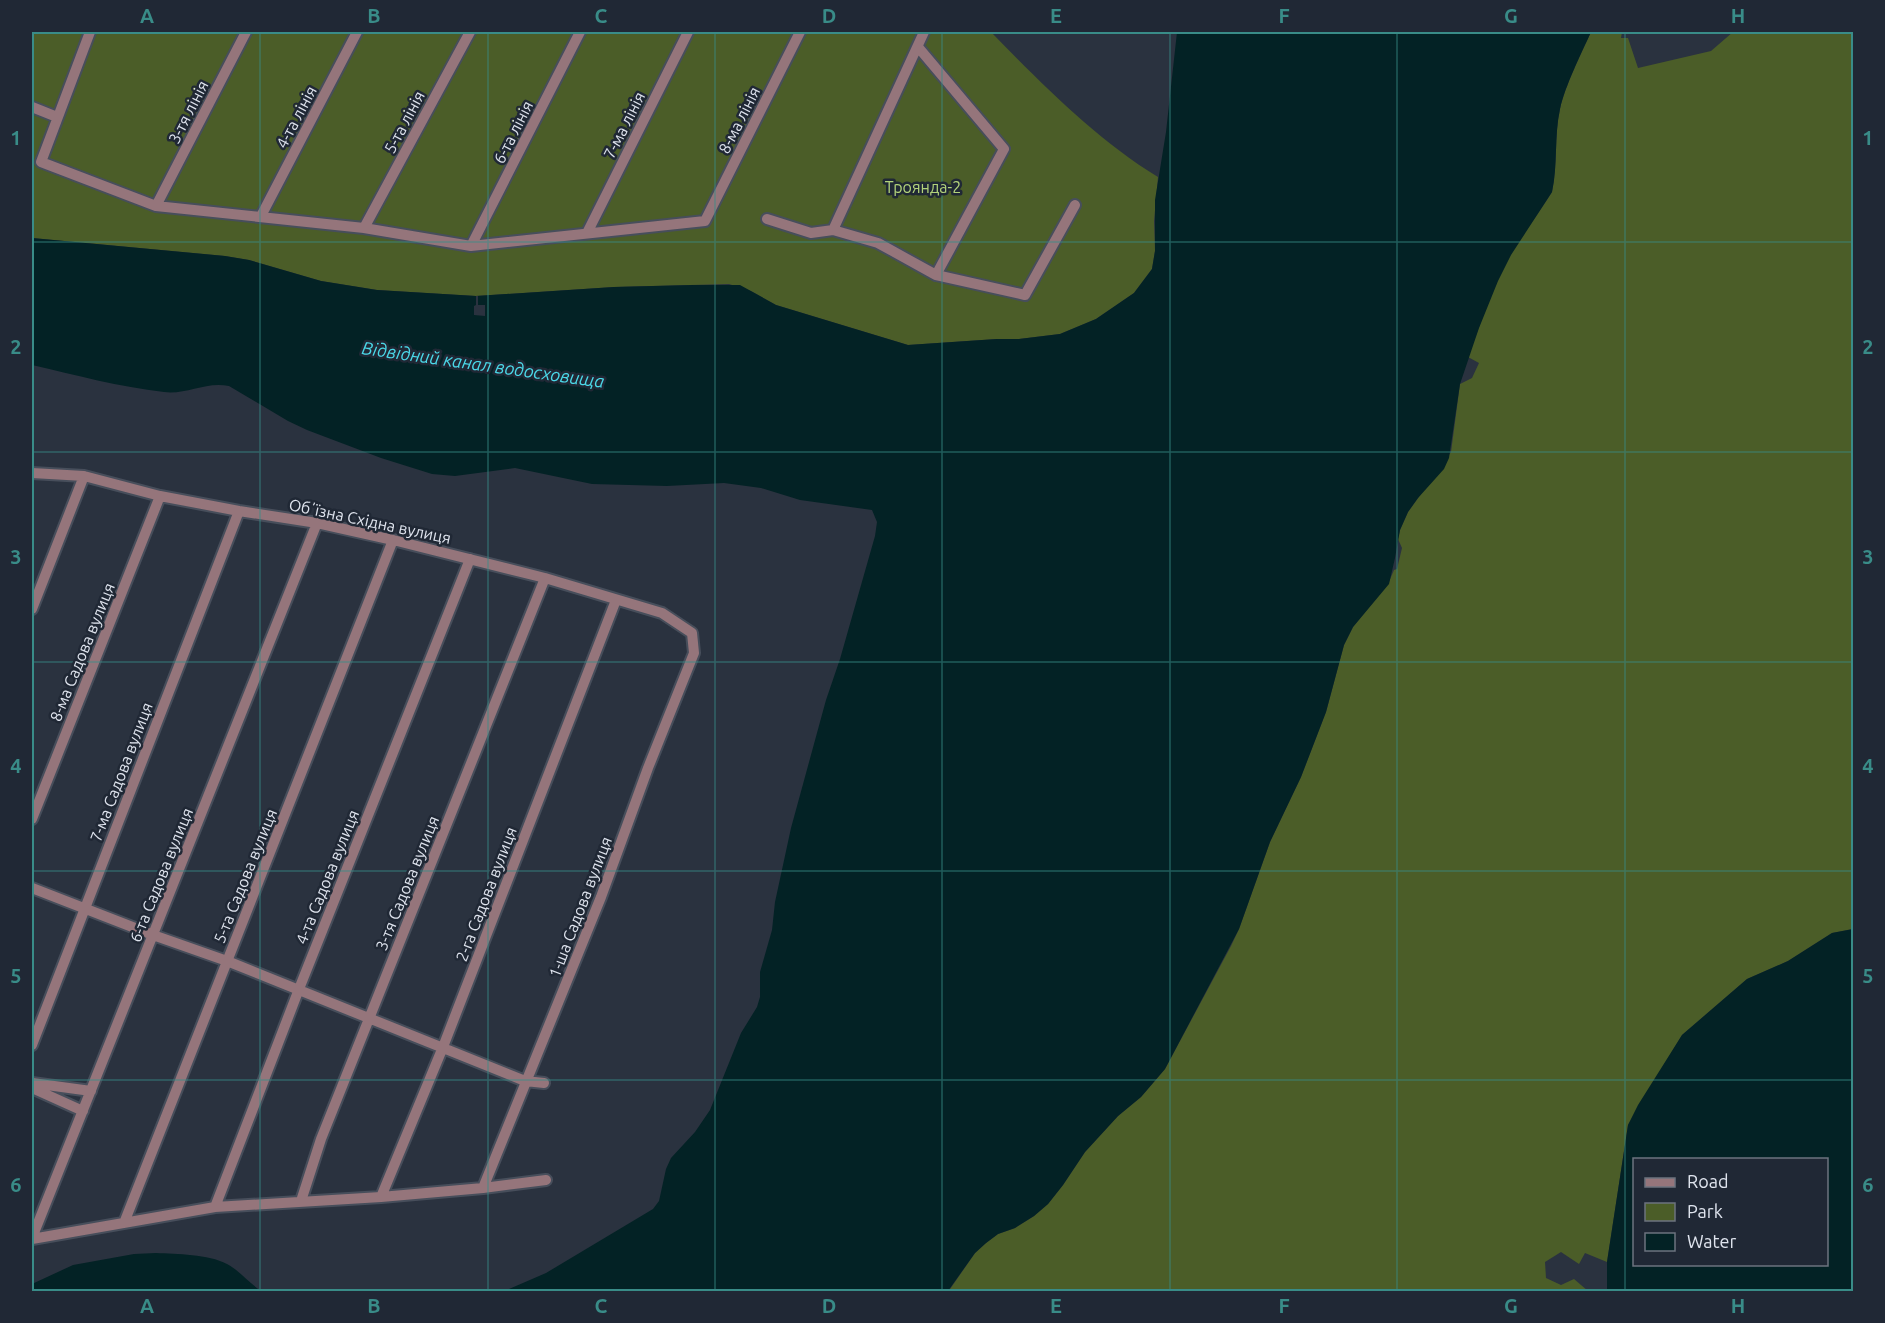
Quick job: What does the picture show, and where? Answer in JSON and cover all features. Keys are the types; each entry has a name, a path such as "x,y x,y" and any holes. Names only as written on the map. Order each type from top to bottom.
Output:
{"street":[{"path":"90,32 41,162 156,206 364,228 471,246 587,233"},
{"name":"3-тя лінія","path":"156,206 246,32"},
{"name":"4-та лінія","path":"261,216 357,32"},
{"name":"5-та лінія","path":"364,228 470,32"},
{"name":"6-та лінія","path":"471,246 580,32"},
{"name":"7-ма лінія","path":"587,233 688,32"},
{"name":"8-ма лінія","path":"587,233 705,221 800,32"},
{"path":"833,230 924,32"},
{"path":"918,47 1004,149 936,275"},
{"path":"32,107 57,117"},
{"path":"767,219 811,233 833,230 878,243 936,275 1025,295 1075,205"},
{"name":"Обʼїзна Східна вулиця","path":"32,472 84,476 160,496 317,523 393,540 545,578 662,613 692,633"},
{"path":"32,609 84,476"},
{"name":"8-ма Садова вулиця","path":"32,819 160,496"},
{"name":"7-ма Садова вулиця","path":"32,1045 239,511"},
{"name":"6-та Садова вулиця","path":"32,1239 317,523"},
{"name":"5-та Садова вулиця","path":"124,1223 393,540"},
{"name":"4-та Садова вулиця","path":"215,1207 470,559"},
{"name":"3-тя Садова вулиця","path":"301,1201 321,1139 545,578"},
{"name":"2-га Садова вулиця","path":"381,1197 443,1047 616,600"},
{"name":"1-ша Садова вулиця","path":"483,1188 601,897 648,768 694,653 692,633"},
{"path":"32,888 299,989 525,1081 543,1083"},
{"path":"32,1085 91,1092"},
{"path":"32,1085 83,1111"},
{"path":"32,1239 215,1207 381,1197 546,1180"}],"green space":[{"name":"Троянда-2","path":"32,32 991,32 1091,128 1158,177 1154,221 1155,251 1152,269 1134,293 1096,319 1060,334 1019,339 908,345 776,305 751,291 729,284 614,287 476,296 377,290 321,281 249,260 225,256 32,238"},
{"path":"1591,32 1622,32 1621,38 1628,38 1638,68 1711,51 1733,32 1853,32 1853,929 1832,933 1788,961 1747,979 1682,1035 1628,1125 1607,1262 1585,1253 1579,1264 1561,1252 1545,1262 1546,1278 1561,1285 1574,1279 1588,1291 948,1292 975,1253 986,1243 998,1234 1015,1228 1048,1204 1085,1152 1118,1116 1141,1097 1165,1069 1231,946 1270,842 1301,777 1326,712 1344,645 1353,627 1388,584 1394,570 1397,569 1402,548 1398,539 1408,512 1451,452 1460,384 1472,378 1479,363 1468,357 1505,266 1552,192 1562,100"}],"water":[{"name":"Відвідний канал водосховища","path":"1177,32 1591,32 1562,100 1552,192 1511,255 1479,328 1460,384 1449,458 1444,469 1408,512 1400,530 1389,584 1353,627 1344,645 1326,712 1301,777 1270,842 1239,929 1165,1069 1141,1097 1118,1116 1085,1152 1048,1204 1015,1228 998,1234 986,1243 975,1253 948,1291 493,1291 509,1289 546,1273 653,1209 659,1201 666,1169 671,1158 695,1132 710,1110 741,1033 757,1007 760,997 760,972 772,930 775,902 791,828 875,536 877,522 872,510 800,500 761,488 724,483 667,486 592,484 515,468 455,476 432,474 381,458 307,430 229,386 212,385 180,392 164,392 114,384 32,365 32,238 225,256 249,260 321,281 377,290 476,296 614,287 740,285 776,305 908,345 1019,339 1060,334 1096,319 1134,293 1152,269 1155,251 1155,200 1166,132"},
{"path":"1853,929 1853,1291 1607,1291 1607,1262 1628,1125 1638,1105 1682,1035 1747,979 1788,961 1832,933"},
{"path":"156,1253 211,1258 227,1264 261,1291 32,1291 32,1284 73,1265 134,1254"}],"pier":[{"path":"476,296 478,296 478,305 485,305 485,316 474,315"}]}
